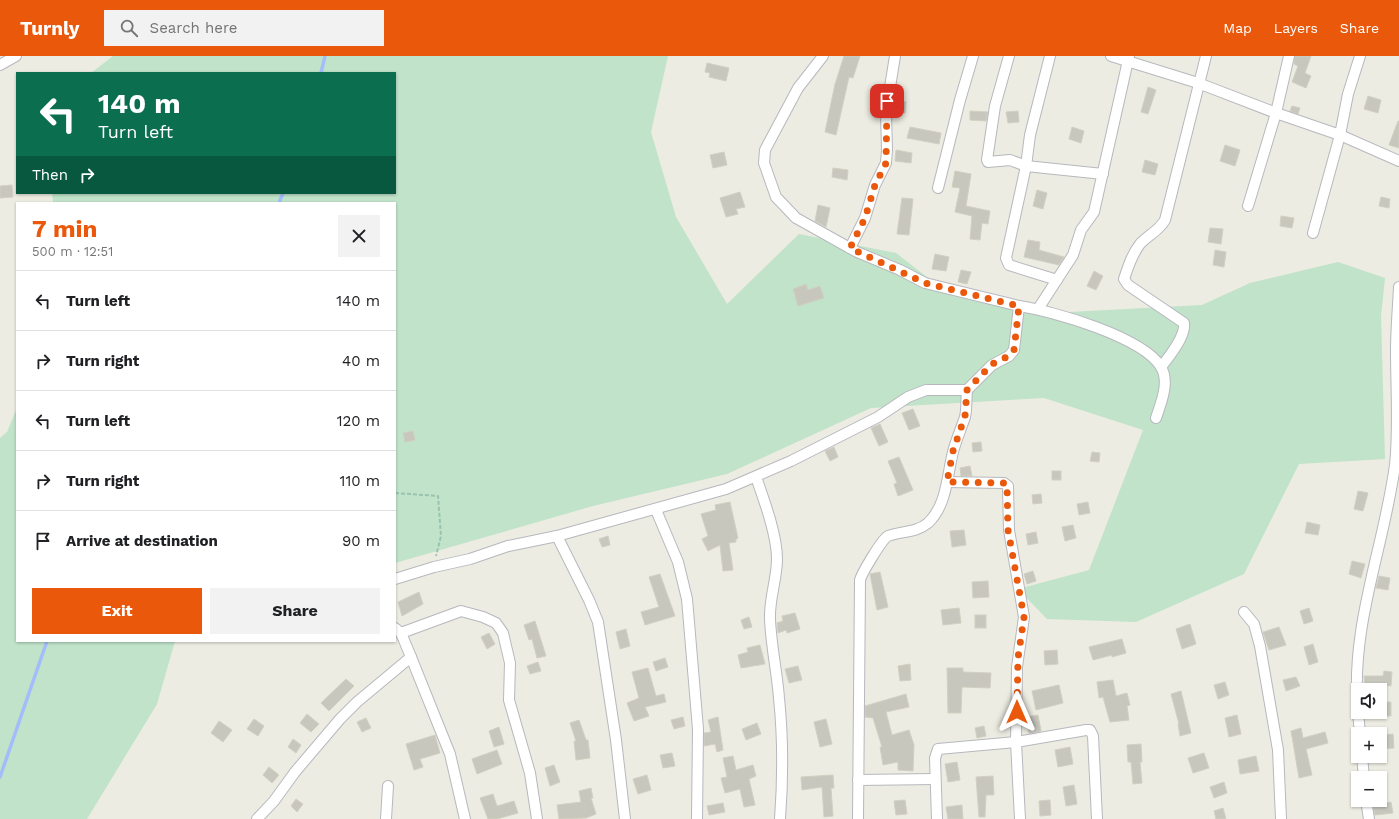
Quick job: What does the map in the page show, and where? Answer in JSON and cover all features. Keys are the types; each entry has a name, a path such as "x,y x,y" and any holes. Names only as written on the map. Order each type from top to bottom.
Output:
{"street":[{"path":"0,65 16,56"},
{"path":"824,56 798,88 786,106 765,150 764,164 776,196 783,205 796,218 850,248 925,283 1019,306 1038,309 1112,334 1149,354 1161,367 1165,381 1156,418"},
{"path":"850,248 865,218 875,185 886,163 886,112 895,56"},
{"path":"938,188 960,100 973,56"},
{"path":"1009,56 995,106 987,160 991,163 1010,160 1026,166 1103,174"},
{"path":"1050,56 1030,135 1026,166 1008,243 1006,263 1057,280"},
{"path":"1111,56 1129,59 1198,83 1276,113 1340,135 1399,161"},
{"path":"1161,367 1175,350 1184,328 1184,323 1128,285 1124,279 1129,263 1136,250 1161,227 1165,220 1198,83 1206,56"},
{"path":"1248,206 1276,113 1289,56"},
{"path":"1313,233 1340,135 1348,94 1360,56"},
{"path":"1038,309 1074,255 1081,230 1094,212 1129,59"},
{"path":"1356,683 1359,639 1389,496 1398,436 1396,350 1399,287"},
{"path":"858,819 860,580 863,570 887,536 914,530 926,524 936,515 945,494 953,451 965,416 967,390 992,364 1009,356 1014,350 1019,306"},
{"path":"396,579 434,567 470,559 508,546 557,536 656,510 726,489 756,477 878,417 908,397 926,390 967,390"},
{"path":"756,477 766,503 777,557 776,580 770,620 779,700 782,790 780,819"},
{"path":"947,482 1004,483 1008,486 1008,530 1024,617 1018,658 1016,742 1020,819"},
{"path":"656,510 678,562 687,600 698,730 697,819"},
{"path":"557,536 589,600 598,622 617,747 625,819"},
{"path":"465,819 450,754 411,657 398,631 461,611 483,617 496,623 503,633 510,663 509,700 530,773 537,819"},
{"path":"1244,612 1254,624 1260,646 1278,750 1281,819"},
{"path":"257,819 340,719 357,702 411,657"},
{"path":"937,819 935,753 938,749 1016,742 1090,730 1093,736 1097,819"},
{"path":"858,780 935,779"},
{"path":"386,819 388,786"},
{"path":"1367,807 1369,819"}],"path":[{"path":"396,493 438,496 441,536 434,567"}],"green space":[{"path":"113,56 668,56 651,132 676,217 727,304 799,234 896,253 950,295 1032,314 1202,305 1250,283 1338,262 1385,278 1381,316 1385,459 1299,464 1244,574 1136,622 1047,619 1018,589 1089,570 1143,430 1044,398 871,408 727,474 593,506 396,563 396,202 53,202 52,194 396,194 396,72 92,72"},
{"path":"16,410 16,642 175,642 157,704 87,819 0,819 0,438 7,432"}],"building":[{"path":"844,56 860,56 853,78 849,77 836,135 825,132 835,84"},
{"path":"1295,56 1311,56 1305,73 1311,76 1306,88 1292,82 1298,66 1294,64"},
{"path":"707,63 729,68 726,81 709,77 710,73 705,72"},
{"path":"1148,87 1156,90 1148,114 1141,112"},
{"path":"1368,96 1381,100 1378,113 1364,109"},
{"path":"895,100 906,102 905,113 893,113"},
{"path":"1292,106 1300,108 1298,114 1290,111"},
{"path":"970,111 988,112 986,121 970,120"},
{"path":"1018,111 1019,122 1008,123 1006,112"},
{"path":"1399,121 1399,148 1389,145"},
{"path":"910,127 941,133 939,144 907,138"},
{"path":"1072,127 1084,131 1081,143 1069,139"},
{"path":"1225,145 1240,150 1235,166 1220,161"},
{"path":"896,150 912,153 911,163 895,161"},
{"path":"724,152 727,165 713,168 710,155"},
{"path":"1145,160 1158,164 1155,175 1142,172"},
{"path":"833,168 848,170 847,180 832,177"},
{"path":"955,171 971,174 966,206 990,211 988,224 982,223 980,240 970,239 972,216 955,212 960,188 952,187"},
{"path":"12,185 13,197 0,198 0,186"},
{"path":"1037,190 1047,193 1043,209 1033,206"},
{"path":"740,192 745,207 736,209 738,214 726,217 720,198"},
{"path":"1381,197 1390,199 1389,208 1379,206"},
{"path":"902,198 913,199 909,235 897,234"},
{"path":"818,205 830,208 826,227 815,221"},
{"path":"1281,216 1294,218 1292,228 1280,226"},
{"path":"1210,228 1223,229 1221,244 1208,242"},
{"path":"1028,240 1040,242 1039,250 1064,257 1059,265 1024,257"},
{"path":"1215,250 1226,252 1224,267 1213,265"},
{"path":"935,254 949,257 946,271 932,269"},
{"path":"961,270 971,272 967,284 958,282"},
{"path":"1094,271 1103,276 1096,290 1087,286"},
{"path":"806,284 808,290 820,286 824,298 798,306 793,289"},
{"path":"913,409 920,426 909,430 902,413"},
{"path":"880,424 888,442 879,446 871,428"},
{"path":"413,431 415,440 405,442 403,433"},
{"path":"981,442 982,451 973,452 972,443"},
{"path":"834,447 838,457 830,461 825,451"},
{"path":"1092,452 1100,453 1099,462 1090,461"},
{"path":"899,457 913,490 898,496 894,484 897,483 888,461"},
{"path":"970,466 972,476 961,476 960,468"},
{"path":"1052,471 1061,471 1061,480 1052,480"},
{"path":"1358,491 1368,493 1363,511 1354,509"},
{"path":"1041,494 1042,503 1033,504 1032,495"},
{"path":"730,502 738,538 736,539 736,542 729,543 733,570 723,571 720,545 708,551 702,539 708,536 701,514 716,510 715,505"},
{"path":"1088,502 1090,513 1079,515 1077,504"},
{"path":"1307,522 1320,525 1318,535 1305,533"},
{"path":"1073,525 1076,538 1065,541 1062,527"},
{"path":"964,530 966,545 952,547 950,531"},
{"path":"1036,532 1038,543 1028,545 1026,534"},
{"path":"608,536 610,545 602,547 599,539"},
{"path":"1352,561 1365,564 1361,578 1349,574"},
{"path":"1033,571 1036,581 1027,584 1024,574"},
{"path":"880,572 888,607 877,610 870,574"},
{"path":"660,574 675,616 645,625 641,612 659,607 649,577"},
{"path":"1379,576 1390,578 1388,590 1376,588"},
{"path":"988,581 989,597 973,598 972,582"},
{"path":"419,592 423,604 402,616 398,602"},
{"path":"959,608 961,623 943,625 941,610"},
{"path":"1309,608 1313,621 1304,624 1300,611"},
{"path":"795,613 800,629 787,633 786,630 778,633 777,623 783,621 782,616"},
{"path":"975,615 986,615 986,628 975,628"},
{"path":"749,617 752,627 744,629 741,620"},
{"path":"535,621 546,656 537,658 532,639 529,640 524,625"},
{"path":"1190,624 1196,644 1182,649 1176,629"},
{"path":"1279,627 1286,645 1269,650 1263,632"},
{"path":"626,629 630,646 620,649 616,632"},
{"path":"489,633 495,644 487,649 481,637"},
{"path":"1122,639 1126,653 1093,660 1089,647"},
{"path":"1313,644 1318,662 1309,665 1304,647"},
{"path":"760,645 765,664 741,668 738,655 748,652 747,648"},
{"path":"1057,650 1058,664 1045,665 1044,651"},
{"path":"665,658 668,667 656,671 653,662"},
{"path":"538,662 541,671 530,674 527,666"},
{"path":"910,664 911,680 900,681 898,666"},
{"path":"798,666 802,680 789,683 785,669"},
{"path":"648,668 656,696 664,694 666,702 645,707 649,716 634,721 627,703 639,698 632,672"},
{"path":"947,668 963,668 963,672 991,673 990,688 962,687 961,713 948,713"},
{"path":"1384,671 1392,672 1391,686 1387,686 1387,683 1364,683 1364,676 1383,676"},
{"path":"1296,677 1300,686 1286,691 1283,680"},
{"path":"346,679 354,686 329,711 321,703"},
{"path":"1113,680 1116,696 1127,693 1130,705 1127,706 1129,720 1110,722 1103,697 1099,698 1097,682"},
{"path":"1225,682 1229,695 1218,699 1214,685"},
{"path":"1059,685 1063,703 1036,710 1032,691"},
{"path":"1181,691 1191,733 1180,736 1179,724 1171,694"},
{"path":"906,694 909,707 886,712 892,735 909,730 914,745 913,771 898,770 898,762 883,765 880,747 882,747 873,718 865,717 865,706"},
{"path":"1387,702 1391,702 1391,716 1387,716"},
{"path":"307,714 319,724 311,732 300,723"},
{"path":"1038,715 1041,731 1029,733 1026,717"},
{"path":"1237,715 1241,734 1229,737 1225,718"},
{"path":"683,717 685,726 674,729 671,720"},
{"path":"718,717 723,750 717,752 715,744 704,746 704,733 711,732 708,720"},
{"path":"366,718 371,728 362,732 357,722"},
{"path":"254,719 264,726 258,736 247,729"},
{"path":"826,719 832,744 820,747 814,722"},
{"path":"579,720 586,740 588,740 590,758 576,760 574,741 576,741 570,723"},
{"path":"219,721 232,730 223,742 211,733"},
{"path":"757,723 761,734 746,740 742,729"},
{"path":"984,726 986,736 977,738 975,728"},
{"path":"499,727 504,744 494,747 489,731"},
{"path":"1301,728 1303,738 1325,732 1328,743 1306,749 1312,775 1299,778 1291,731"},
{"path":"1387,734 1393,734 1394,748 1387,749"},
{"path":"435,735 440,753 420,759 423,767 414,770 406,744"},
{"path":"293,739 301,745 296,753 288,747"},
{"path":"1141,744 1142,762 1140,762 1142,783 1133,784 1131,762 1128,762 1127,745"},
{"path":"1070,747 1073,764 1058,767 1055,750"},
{"path":"497,750 502,764 477,774 472,759"},
{"path":"672,753 675,766 663,768 660,755"},
{"path":"1204,753 1209,768 1193,773 1188,758"},
{"path":"733,756 736,770 753,765 756,776 749,779 755,805 744,807 740,789 725,793 721,778 727,777 723,758"},
{"path":"1256,756 1259,771 1240,774 1238,760"},
{"path":"957,762 960,780 948,782 945,764"},
{"path":"554,765 560,782 550,786 545,768"},
{"path":"269,767 279,775 272,783 263,775"},
{"path":"647,775 651,790 638,794 633,779"},
{"path":"833,775 834,788 831,788 833,816 824,817 822,787 802,790 801,777"},
{"path":"993,776 994,795 986,795 985,817 979,817 976,777"},
{"path":"1224,782 1227,793 1214,798 1210,787"},
{"path":"1074,785 1077,804 1066,806 1063,787"},
{"path":"591,788 593,798 591,798 596,814 586,818 559,819 557,805 581,802 579,791"},
{"path":"493,794 497,806 514,801 518,813 497,819 488,819 480,798"},
{"path":"296,799 303,804 297,812 291,806"},
{"path":"905,800 907,814 896,815 894,801"},
{"path":"1050,800 1051,815 1040,816 1039,801"},
{"path":"1391,802 1393,813 1375,815 1373,807 1387,807 1387,803"},
{"path":"723,803 725,812 709,815 707,806"},
{"path":"962,805 963,819 948,819 946,807"},
{"path":"1223,808 1226,819 1216,819 1214,811"}],"waterway":[{"path":"321,72 325,56"},
{"path":"279,202 283,194"},
{"path":"0,777 47,642"}],"route":[{"path":"887,101 886,163 875,185 865,218 850,248 900,270 925,283 1019,306 1014,350 1009,356 992,364 967,390 965,416 953,451 947,482 1006,483 1008,486 1008,530 1012,544 1024,617 1018,658 1017,712"}]}
